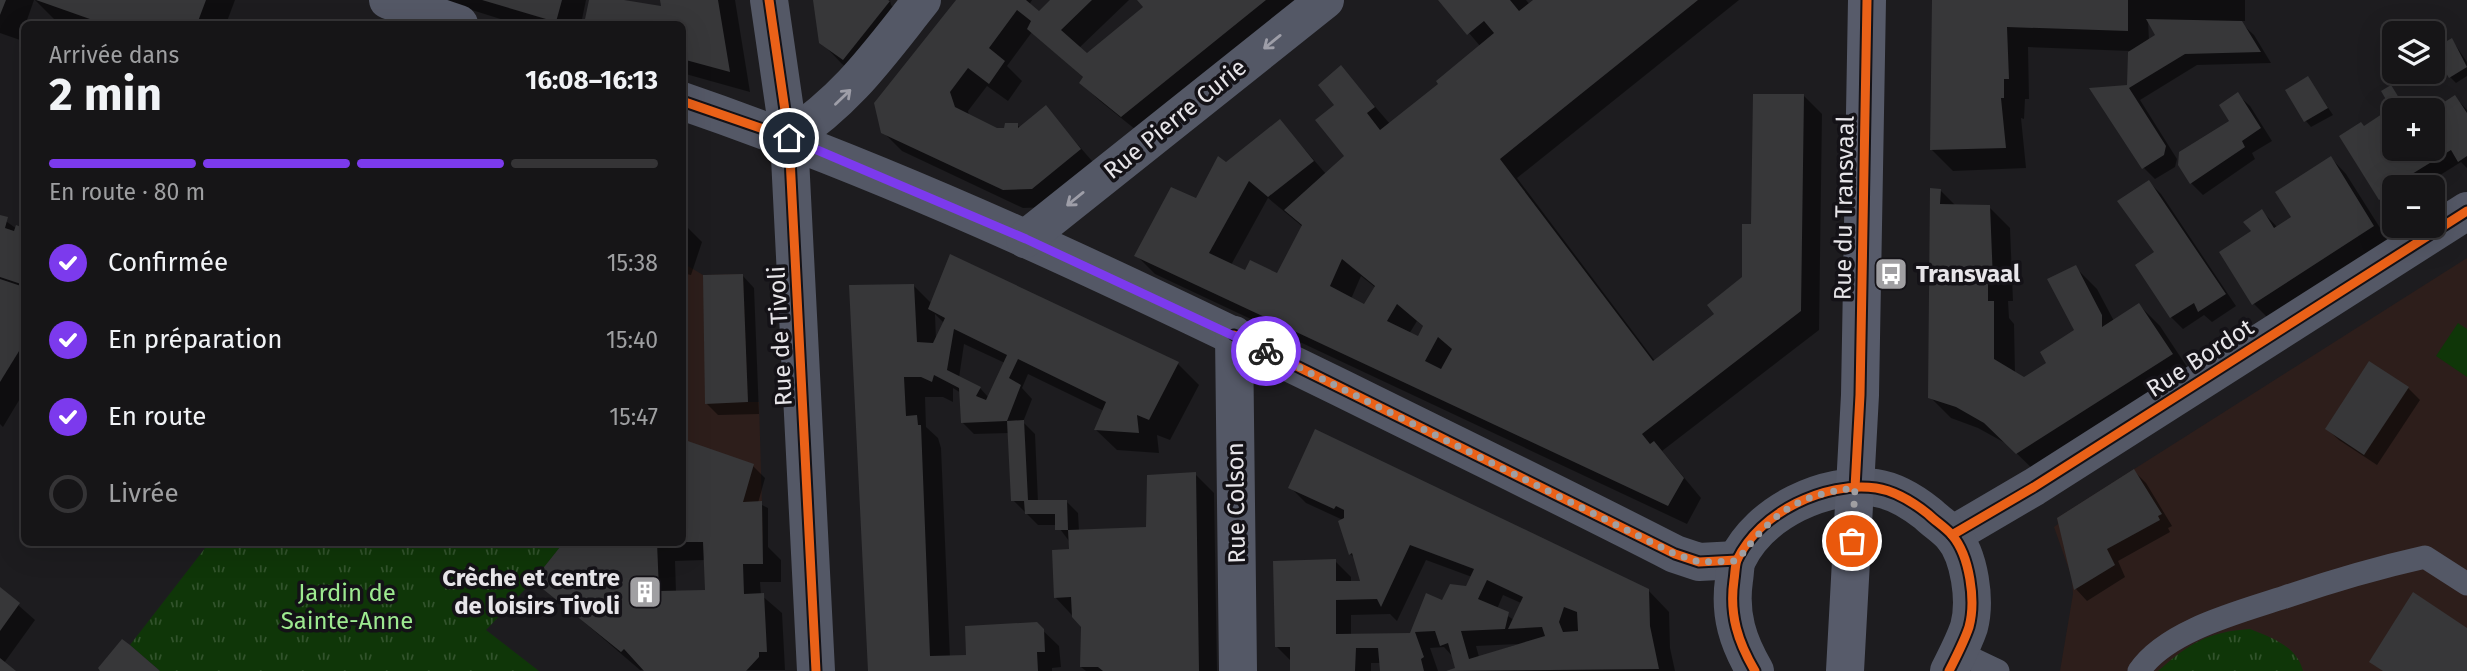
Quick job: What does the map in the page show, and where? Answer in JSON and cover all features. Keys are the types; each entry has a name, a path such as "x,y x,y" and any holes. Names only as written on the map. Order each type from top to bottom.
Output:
{"main road":[{"name":"Rue du Transvaal","path":"1845,671 1859,416 1867,0"}],"street":[{"path":"388,0 450,21"},
{"name":"Rue de Tivoli","path":"769,0 789,138 816,671"},
{"path":"789,138 822,116 850,91 922,0"},
{"name":"Rue Pierre Curie","path":"1026,239 1325,0"},
{"path":"686,102 789,138 1026,239 1234,335 1675,554 1699,562 1737,561"},
{"name":"Rue Bordot","path":"1952,535 2046,479 2467,211"},
{"name":"Rue Colson","path":"1234,335 1238,671"},
{"path":"1755,671 1740,644 1731,603 1737,561 1754,538 1789,506 1814,494 1855,488 1875,488 1898,494 1952,535 1968,573 1972,601 1969,626 1954,662"}],"lane":[{"path":"2139,671 2146,661 2209,620 2358,571 2425,557 2467,584"},
{"path":"1954,662 1998,671"}],"shaded area":[{"path":"2467,258 2467,671 2060,671 2073,594 2072,578 2054,527 2058,524 2057,518"},
{"path":"686,265 703,275 743,274 748,402 759,402 763,540 686,513"}],"green space":[{"path":"2458,323 2467,329 2467,377 2436,356"},
{"name":"Jardin de Sainte-Anne","path":"207,546 562,546 533,581 486,630 539,671 160,671 130,645"},
{"path":"2250,629 2289,649 2300,662 2303,671 2158,671 2190,646 2210,636"}],"building":[{"path":"0,0 6,0 0,15"},
{"path":"36,0 206,0 198,21 96,21"},
{"path":"482,0 562,0 556,21"},
{"path":"589,0 624,0 661,6 660,0 718,0 730,72 686,60 686,21 585,21"},
{"path":"813,0 890,1 843,60 819,43"},
{"path":"956,0 1026,0 1039,11 1050,0 1092,0 1061,30 1087,53 1143,7 1137,0 1266,0 1121,117 1079,83 1083,77 1027,29 1031,21 1017,10 989,48 1005,61 989,84 968,68 950,92 955,107 997,128 1004,128 1005,123 1018,123 1018,128 1046,105 1081,149 1032,189 1003,190 881,133 874,103"},
{"path":"1438,0 1510,0 1519,11 1533,0 1698,0 1500,159 1653,361 1714,314 1707,305 1742,277 1742,224 1751,224 1753,94 1804,94 1801,311 1642,434 1650,444 1654,441 1684,478 1668,506 1134,256 1171,187 1196,198 1218,156 1226,162 1280,119 1314,161 1268,197 1249,181 1209,253 1245,270 1250,260 1277,273 1302,225 1284,210 1344,156 1315,120 1334,105 1318,85 1341,65 1375,107 1367,113 1380,130 1438,84 1436,81 1494,33 1484,21 1467,35","holes":["1342,259 1375,286 1364,304 1330,286","1397,304 1423,326 1418,336 1387,321","1438,337 1452,349 1441,369 1425,361"]},
{"path":"1932,0 2128,0 2128,31 2007,27 2009,79 2004,79 2004,98 2001,98 2006,148 1930,150"},
{"path":"2146,19 2242,21 2261,52 2185,54 2129,88 2166,146 2164,155 2142,169 2089,88 2127,85 2128,52 2155,35"},
{"path":"2452,38 2467,67 2449,78 2445,71 2445,42"},
{"path":"2308,76 2328,108 2304,122 2285,90"},
{"path":"2391,85 2399,98 2385,98 2381,91"},
{"path":"2238,92 2261,128 2242,141 2245,147 2190,184 2178,165 2179,152 2229,121 2219,105"},
{"path":"2455,95 2467,113 2467,156 2458,162 2451,150 2445,154 2445,102"},
{"path":"2382,114 2382,161 2433,161 2410,175 2382,175 2382,198 2379,200 2339,136 2361,122 2364,126"},
{"path":"2331,156 2374,226 2252,305 2219,252 2251,231 2243,222 2262,209 2274,228 2291,217 2275,192"},
{"path":"2149,180 2226,294 2198,312 2194,303 2170,318 2135,265 2154,252 2117,201"},
{"path":"1930,188 1941,189 1940,204 1990,205 1993,281 1988,281 1988,301 1994,301 1994,359 2024,377 2046,363 2040,352 2074,330 2047,279 2076,265 2102,315 2102,327 2139,303 2173,354 2016,454 1984,423 1956,407 1928,398"},
{"path":"0,215 8,217 5,228 14,231 16,225 21,227 21,284 0,277"},
{"path":"950,254 1179,362 1149,420 1137,415 1139,433 1094,430 1106,402 1018,359 1009,378 1021,385 1007,421 961,423 959,388 934,375 932,382 921,377 904,377 906,416 917,415 918,425 921,425 930,656 966,655 965,626 1037,622 1044,629 1045,652 1037,652 1038,671 868,671 849,285 914,284 917,342 933,343 945,318 928,309","holes":["954,329 1007,355 986,400 976,396 981,387 947,370"]},
{"path":"743,274 748,402 705,404 703,275"},
{"path":"0,279 21,286 21,348 0,382"},
{"path":"2369,361 2409,387 2364,455 2325,429"},
{"path":"1024,420 1028,500 1067,500 1068,530 1055,530 1055,514 1025,514 1024,501 1011,501 1007,421"},
{"path":"1315,429 1649,589 1650,626 1659,669 1446,671 1455,668 1448,643 1440,646 1435,631 1415,632 1424,657 1421,659 1424,671 1380,671 1378,648 1356,648 1355,671 1290,671 1290,647 1275,647 1273,561 1336,559 1336,581 1360,581 1352,553 1349,555 1338,521 1344,518 1344,510 1336,506 1334,509 1288,488","holes":["1410,545 1474,569 1466,586 1450,584 1442,600 1426,593 1410,633 1336,634 1336,600 1377,599 1381,607","1487,580 1523,597 1508,629 1542,627 1545,636 1469,659 1461,631 1505,629 1509,612 1478,599","1564,607 1577,612 1578,631 1563,632 1559,622"]},
{"name":"Crèche et centre de loisirs Tivoli","path":"686,440 754,464 743,502 762,501 763,564 743,564 744,594 764,593 767,652 759,652 759,657 746,671 644,671 624,649 621,652 533,581 561,546 657,546 659,591 705,590 703,542 686,542"},
{"path":"2134,469 2162,514 2158,516 2160,520 2107,549 2115,565 2074,590 2057,518"},
{"path":"1196,472 1199,671 1103,671 1098,667 1080,667 1081,627 1072,617 1071,597 1054,598 1052,550 1069,549 1068,530 1146,527 1147,475"},
{"path":"0,587 20,603 0,631"},
{"path":"2413,592 2467,628 2467,671 2383,671 2369,662"},
{"path":"122,639 160,671 100,671 98,668"},
{"path":"0,658 16,671 0,671"}],"cycle path":[{"path":"769,0 789,138 816,671"},
{"path":"1855,488 1860,395 1867,0"},
{"path":"686,102 789,138"},
{"path":"1952,535 2034,487 2467,211"},
{"path":"1234,335 1675,554 1699,562 1737,560"},
{"path":"1755,671 1740,639 1734,617 1733,593 1737,560 1747,543 1778,514 1816,495 1856,487 1883,489 1904,498 1946,529 1958,544 1970,579 1972,605 1969,627 1949,671"}],"way so far":[{"path":"1266,351 1675,554 1699,562 1718,564 1737,561 1754,538 1789,506 1814,494 1855,488 1852,541"}],"place":[{"name":"Transvaal","path":"1891,274"},
{"name":"Crèche et centre de loisirs Tivoli","path":"645,592"}],"route":[{"path":"789,138 1026,239 1266,351"}]}
